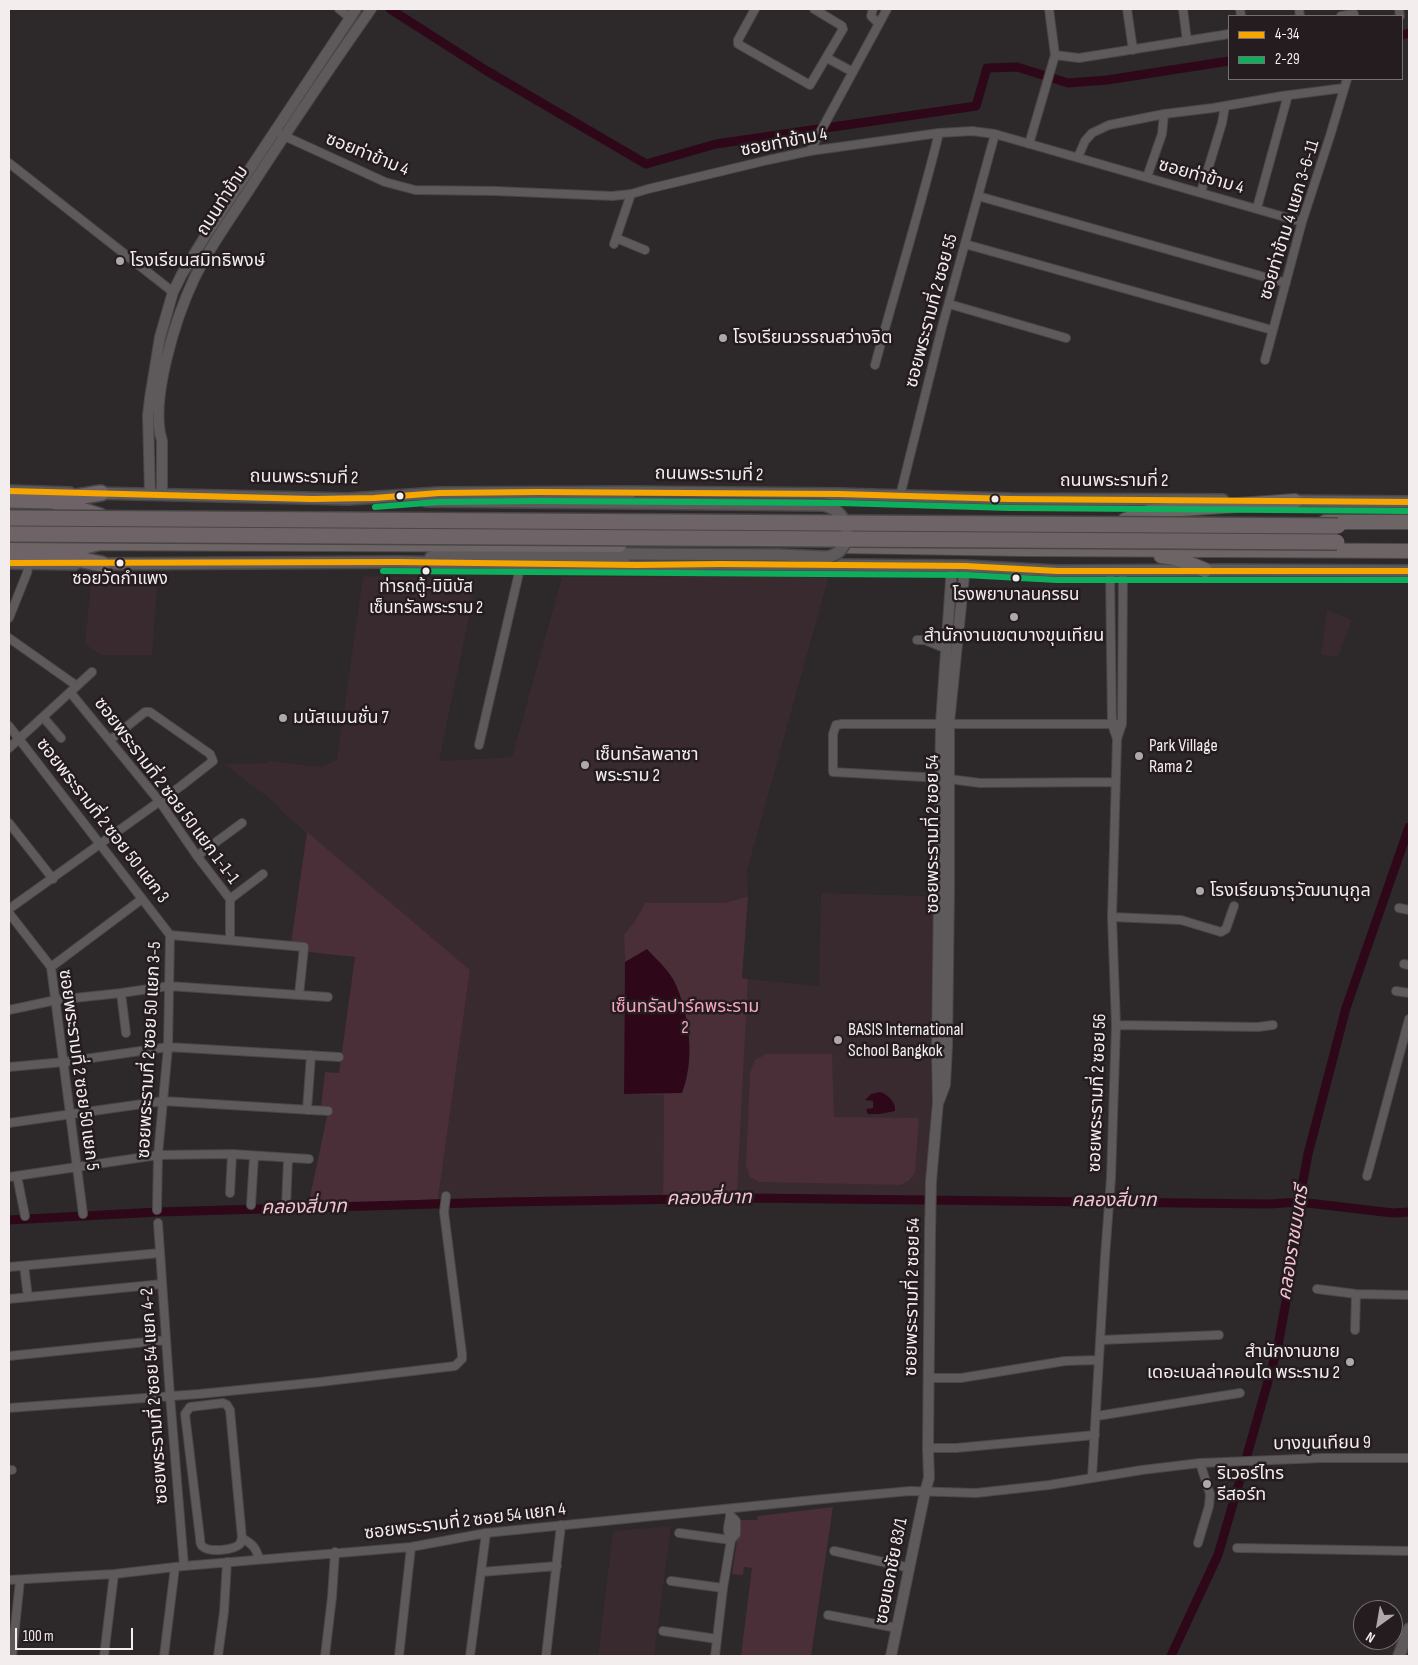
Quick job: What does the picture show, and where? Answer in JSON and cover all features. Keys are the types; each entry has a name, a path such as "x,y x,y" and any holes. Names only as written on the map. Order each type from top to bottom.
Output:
{"highway":[{"path":"9,500 52,501 102,493"},
{"path":"52,501 100,516"},
{"path":"1125,520 1148,512 1296,501"},
{"path":"9,517 1409,522"},
{"path":"9,517 1338,526"},
{"path":"9,534 1337,542"},
{"path":"52,554 101,542"},
{"path":"9,543 826,545 1026,550 1409,551"},
{"path":"1131,549 1176,558 1205,570"},
{"path":"9,554 52,554 102,564"}],"main road":[{"name":"ถนนพระรามที่ 2","path":"9,492 279,498 374,498 439,493 538,492 1010,499 1409,502"},
{"path":"374,498 417,501 823,504 831,506 843,517 846,537 837,553 831,557 779,555 454,554 396,562"},
{"path":"9,563 396,562 964,566 1036,570 1409,571"},
{"path":"1399,1656 1406,1645 1409,1629"}],"street":[{"path":"339,9 350,18"},
{"name":"ถนนท่าข้าม","path":"150,494 154,432 150,398 156,354 173,292 206,235 356,9"},
{"name":"ถนนท่าข้าม","path":"154,432 158,418 163,376 175,328 185,299 204,260 284,136 371,9"},
{"path":"755,9 738,40 740,46 810,85 843,29 842,26 814,9"},
{"path":"873,9 871,16 879,24"},
{"path":"810,151 887,9"},
{"path":"1029,144 1055,55 1049,9"},
{"path":"1128,9 1133,50"},
{"path":"1182,9 1188,41"},
{"path":"1055,55 1079,58 1228,34"},
{"path":"827,58 853,72"},
{"name":"ซอยท่าข้าม 4 แยก 3-6-11","path":"1264,360 1302,222 1347,80"},
{"path":"1078,157 1085,141 1092,132 1109,125 1164,114 1344,88"},
{"path":"1257,208 1288,95"},
{"path":"1201,192 1222,124 1225,106"},
{"path":"1147,177 1162,134 1164,114"},
{"name":"ซอยท่าข้าม 4","path":"275,131 385,182 416,190 612,196 631,194 810,151 938,132 972,130 995,134 1078,157 1302,222"},
{"path":"875,364 906,250 924,194 938,132"},
{"name":"ซอยพระรามที่ 2 ซอย 55","path":"900,496 995,134"},
{"path":"9,163 173,292"},
{"path":"631,194 615,241 645,250"},
{"path":"978,196 1286,283"},
{"path":"965,244 1272,330"},
{"path":"949,304 1066,338"},
{"name":"ถนนท่าข้าม","path":"154,432 162,441 162,494"},
{"path":"9,618 27,573 29,563"},
{"path":"479,745 521,564"},
{"name":"ซอยพระรามที่ 2 ซอย 54","path":"925,1492 929,1478 931,1180 938,1102 945,1085 943,963 945,723 952,566"},
{"name":"ซอยพระรามที่ 2 ซอย 54","path":"945,723 951,692 964,566"},
{"name":"ซอยพระรามที่ 2 ซอย 56","path":"1110,570 1112,724 1117,739"},
{"name":"ซอยพระรามที่ 2 ซอย 56","path":"1092,1477 1111,1178 1116,1025 1112,917 1117,739 1122,724 1123,570"},
{"path":"9,638 77,686"},
{"path":"917,640 926,640 947,649"},
{"path":"9,748 92,672"},
{"name":"ซอยพระรามที่ 2 ซอย 50 แยก 1-1-1","path":"70,692 160,802 197,856 230,899 230,940"},
{"path":"9,911 212,763 212,756 150,712 145,712 110,740"},
{"path":"43,717 61,738"},
{"path":"1116,782 980,783 945,778 833,772 833,734 836,725 842,724 1122,724"},
{"name":"ซอยพระรามที่ 2 ซอย 50 แยก 3","path":"9,726 170,935"},
{"path":"9,823 53,878"},
{"path":"197,856 242,823"},
{"path":"230,899 263,874"},
{"path":"51,967 142,899"},
{"path":"1112,917 1181,920 1221,932 1226,929 1234,906"},
{"path":"1399,908 1409,910"},
{"name":"ซอยพระรามที่ 2 ซอย 50 แยก 5","path":"9,911 51,967 83,1214"},
{"name":"ซอยพระรามที่ 2 ซอย 50 แยก 3-5","path":"158,1210 158,1155 168,1047 170,935 304,947 298,995"},
{"path":"9,1010 56,1000 170,986 328,997"},
{"path":"1396,991 1409,993"},
{"path":"121,993 126,1033"},
{"path":"1367,1176 1409,1019"},
{"path":"1116,1025 1248,1027 1274,1025"},
{"path":"9,1067 64,1062 168,1047 339,1057"},
{"path":"307,1110 311,1055"},
{"path":"9,1123 163,1101 328,1111"},
{"path":"230,1193 232,1154"},
{"path":"25,1216 13,1176 158,1155 232,1154 309,1159"},
{"path":"251,1206 254,1156"},
{"path":"286,1207 288,1159"},
{"path":"9,1408 320,1382 451,1367 460,1363 462,1354 444,1212 446,1196"},
{"name":"ซอยพระรามที่ 2 ซอย 54 แยก 4-2","path":"158,1223 184,1566"},
{"path":"9,1267 160,1253"},
{"path":"24,1266 28,1296"},
{"path":"9,1299 162,1284"},
{"path":"1317,1289 1356,1294 1409,1295"},
{"path":"1355,1330 1356,1294"},
{"path":"1101,1340 1219,1335"},
{"path":"9,1356 166,1340"},
{"path":"929,1378 961,1378 1065,1361 1099,1360"},
{"path":"1097,1416 1240,1393"},
{"path":"223,1403 230,1410 242,1538 240,1544 232,1549 210,1549 204,1548 201,1544 186,1419 186,1414 190,1407 223,1403"},
{"path":"928,1448 956,1448 1095,1435"},
{"name":"บางขุนเทียน 9","path":"1092,1477 1235,1460 1409,1458"},
{"path":"1198,1543 1209,1506 1210,1494 1200,1463"},
{"name":"ซอยพระรามที่ 2 ซอย 54 แยก 4","path":"9,1580 114,1574 335,1552 411,1547 486,1533 561,1525 730,1512 823,1499 910,1491 976,1493 1049,1485 1092,1477"},
{"name":"ซอยเอกชัย 83/1","path":"891,1656 925,1492"},
{"path":"715,1656 731,1540 728,1534 727,1522 730,1512"},
{"path":"546,1656 561,1525"},
{"path":"470,1656 486,1533"},
{"path":"679,1533 731,1540"},
{"path":"242,1538 253,1544 257,1549 259,1559"},
{"path":"399,1656 411,1547"},
{"path":"1237,1548 1409,1551"},
{"path":"324,1656 332,1597 335,1552"},
{"path":"834,1552 910,1568"},
{"path":"218,1656 224,1612 227,1562"},
{"path":"481,1572 557,1566"},
{"path":"164,1656 175,1567"},
{"path":"104,1656 114,1574"},
{"path":"12,1656 20,1580"},
{"path":"671,1581 723,1588"},
{"path":"828,1615 897,1628"},
{"path":"663,1631 717,1639"}],"shaded area":[{"path":"92,573 158,573 152,655 100,655 85,644"},
{"path":"829,575 747,871 748,896 724,903 645,903 635,921 624,935 625,962 664,1094 663,1196 438,1199 470,970 283,813 275,803 224,764 268,763 268,761 321,767 337,760 363,576 477,579 439,761 512,757 562,577"},
{"path":"1327,610 1352,620 1338,657 1321,655"},
{"name":"BASIS International School Bangkok","path":"821,893 926,896 933,903 932,1094 925,1195 737,1195 748,979 819,986"},
{"path":"647,949 671,975 685,1011 690,1053 689,1067 682,1093 624,1094 625,962"},
{"path":"880,1092 891,1100 895,1111 868,1114 866,1109 873,1108 873,1101 865,1100 871,1094"},
{"path":"671,1526 654,1656 598,1656 613,1531"}],"green space":[{"path":"307,832 470,970 438,1199 308,1206 329,1107 321,1106 325,1072 339,1073 355,957 290,950"},
{"name":"เซ็นทรัลปาร์คพระราม 2","path":"748,896 742,978 748,979 737,1195 663,1196 664,1095 624,1094 624,935 635,921 645,903 724,903"},
{"path":"766,1054 832,1054 834,1117 919,1118 915,1173 910,1180 900,1185 759,1182 750,1177 746,1166 750,1072 755,1060"},
{"path":"833,1507 811,1656 741,1656 752,1568 744,1567 743,1575 732,1574 740,1520 757,1520 758,1516"}],"waterway":[{"path":"390,9 487,71 646,164 716,144 976,106 987,68 1017,67 1068,83 1107,80 1228,61"},
{"path":"1403,35 1409,33"},
{"name":"คลองราชมนตรี","path":"1171,1656 1218,1555 1244,1466 1278,1346 1290,1279 1299,1202 1308,1154 1346,1008 1409,827"},
{"name":"คลองสี่บาท","path":"9,1220 158,1212 504,1202 748,1198 1270,1204 1299,1202 1393,1213 1409,1212"}],"transit line":[{"name":"4-34","path":"9,491 312,499 374,498 439,493 538,492 839,494 1010,499 1409,502"},
{"name":"2-29","path":"375,507 439,502 538,501 839,503 1010,508 1409,511"},
{"name":"4-34","path":"9,563 396,562 965,566 1057,571 1409,571"},
{"name":"2-29","path":"383,571 965,575 1057,580 1409,580"}],"place":[{"name":"โรงเรียนสมิทธิพงษ์","path":"120,261"},
{"name":"โรงเรียนวรรณสว่างจิต","path":"723,338"},
{"name":"ซอยวัดกำแพง","path":"120,563"},
{"name":"ท่ารถตู้-มินิบัส เซ็นทรัลพระราม 2","path":"426,571"},
{"name":"โรงพยาบาลนครธน","path":"1016,578"},
{"name":"สำนักงานเขตบางขุนเทียน","path":"1014,617"},
{"name":"มนัสแมนชั่น 7","path":"283,718"},
{"name":"Park Village Rama 2","path":"1139,756"},
{"name":"เซ็นทรัลพลาซา พระราม 2","path":"585,765"},
{"name":"โรงเรียนจารุวัฒนานุกูล","path":"1200,891"},
{"name":"BASIS International School Bangkok","path":"838,1040"},
{"name":"สำนักงานขาย เดอะเบลล่าคอนโด พระราม 2","path":"1350,1362"},
{"name":"ริเวอร์ไทร รีสอร์ท","path":"1207,1484"}]}
